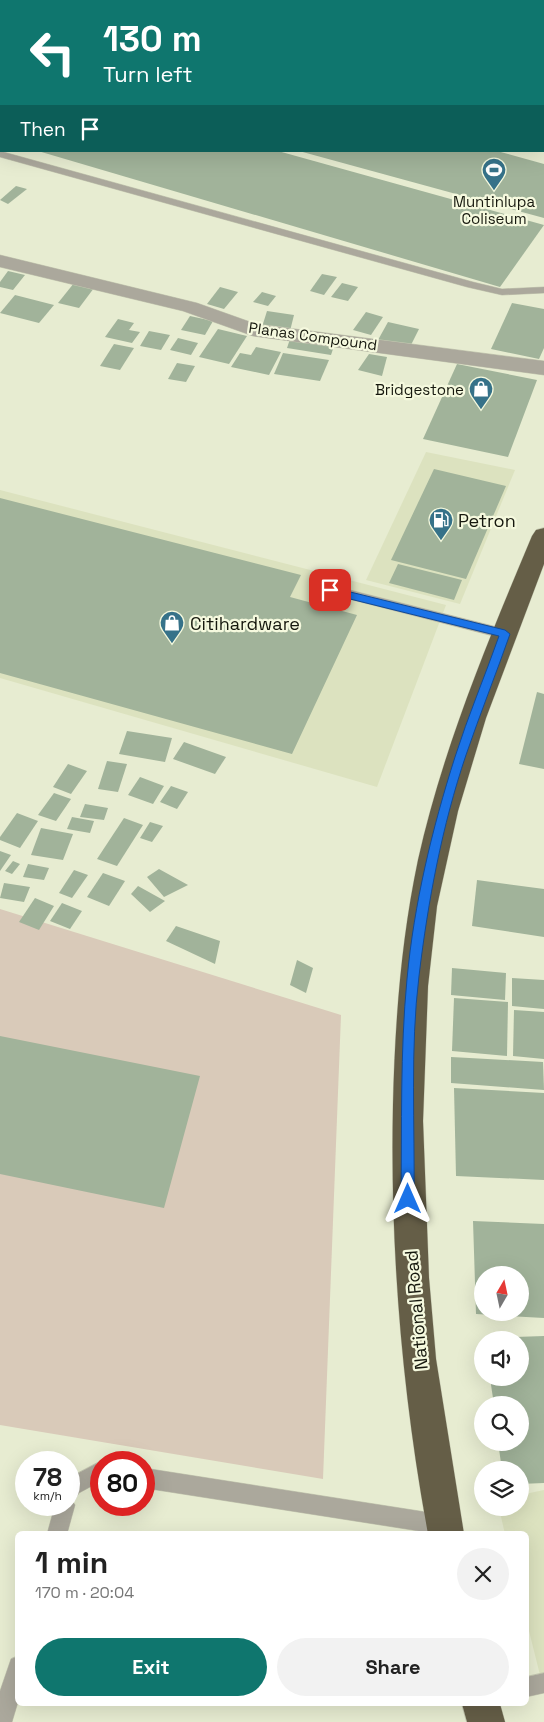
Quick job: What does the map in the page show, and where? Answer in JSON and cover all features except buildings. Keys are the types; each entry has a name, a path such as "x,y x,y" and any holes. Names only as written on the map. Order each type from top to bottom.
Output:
{"highway":[{"name":"National Road","path":"446,1529 416,1333 408,1199 409,1049 413,978 423,906 442,819 461,755 505,634 544,536"},
{"path":"482,1706 486,1722"}],"street":[{"name":"Planas Compound","path":"0,262 190,307 253,330 544,368"}],"lane":[{"path":"0,154 471,285 502,292 544,290"},
{"path":"330,590 505,634"},
{"path":"155,1480 446,1529"},
{"path":"58,1531 62,1516"},
{"path":"1,1722 15,1676"},
{"path":"529,1686 544,1683"}],"shaded area":[{"path":"426,452 515,470 460,604 366,580"},
{"name":"Citihardware","path":"0,490 446,605 377,787 0,678"},
{"path":"0,909 341,1015 323,1479 0,1425"},
{"path":"544,1490 544,1691 529,1631 529,1531 504,1531 501,1516 529,1516 529,1493"}],"place":[{"name":"Muntinlupa Coliseum","path":"494,191"},
{"name":"Bridgestone","path":"481,410"},
{"name":"Petron","path":"441,541"},
{"name":"Citihardware","path":"172,644"}],"route":[{"path":"330,590 505,634 461,755 442,819 423,906 413,978 409,1049 408,1199"}]}
